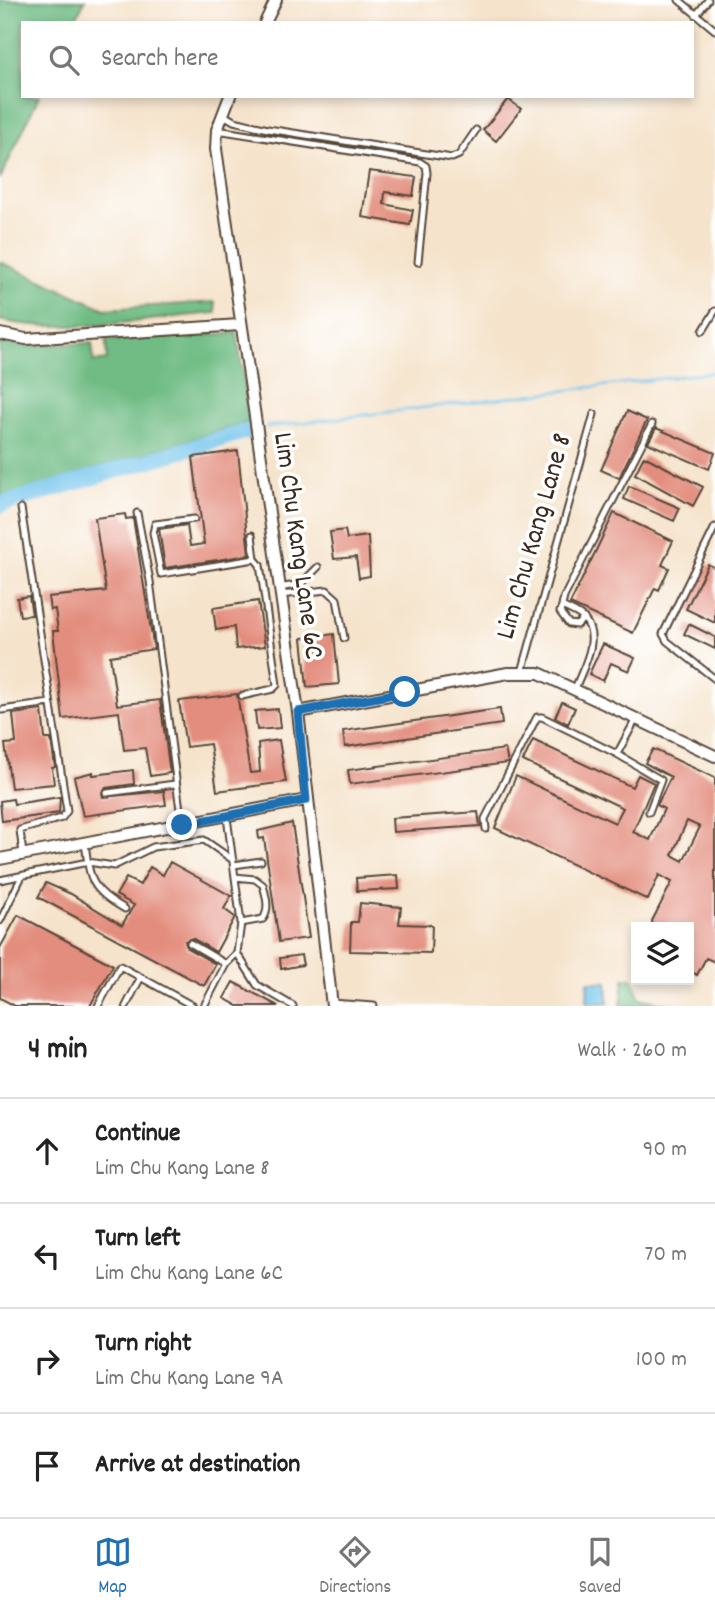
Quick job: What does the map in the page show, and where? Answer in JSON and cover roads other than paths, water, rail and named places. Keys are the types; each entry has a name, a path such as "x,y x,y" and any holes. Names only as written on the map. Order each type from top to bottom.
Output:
{"street":[{"path":"266,21 276,0"},
{"name":"Lim Chu Kang Lane 6C","path":"229,98 217,130 216,149 298,712 306,800 332,1005"},
{"path":"0,334 26,339 240,325"},
{"name":"Lim Chu Kang Lane 8","path":"298,712 522,672 538,673 715,756"},
{"path":"0,859 306,800"}],"lane":[{"path":"679,0 715,30"},
{"path":"696,15 708,0"},
{"path":"222,114 234,121 268,129 452,158 459,155 476,130"},
{"path":"217,130 420,162 426,166 427,173 418,262"},
{"path":"702,331 715,312"},
{"name":"Lim Chu Kang Lane 8","path":"522,672 594,414"},
{"path":"584,618 577,625 569,624 560,612 652,424"},
{"path":"21,508 67,811 62,818 20,830 23,855"},
{"path":"137,513 150,581 182,825"},
{"path":"194,519 155,524 153,533 161,574 255,559"},
{"path":"715,527 663,634 667,641 715,679"},
{"path":"242,696 276,688 260,565 255,559 251,535"},
{"path":"280,592 301,584 318,567"},
{"path":"280,592 327,590 337,599 344,638"},
{"path":"562,606 584,618 592,633 589,652 575,689"},
{"path":"276,678 292,675"},
{"path":"2,709 50,704"},
{"path":"486,829 485,819 537,717 617,754 661,780 649,812"},
{"path":"617,754 636,718"},
{"path":"107,793 176,783"},
{"path":"204,1006 226,964 237,953 241,923 227,817"},
{"path":"0,880 88,862 114,866 153,847 204,840 233,862 261,861"},
{"path":"85,843 88,862 100,894 125,909"},
{"path":"0,921 22,876"},
{"path":"235,877 255,879 263,885 266,897 267,913 262,919 241,923"},
{"path":"190,943 226,964"},
{"path":"237,953 257,985 293,1006"},
{"path":"98,1006 120,966 193,1006"},
{"path":"126,1006 141,977"},
{"path":"332,1005 374,1006"}],"water":[{"path":"588,982 607,982 608,1003 587,1003"}],"waterway":[{"path":"267,427 715,372"},
{"path":"0,505 247,431"}]}
